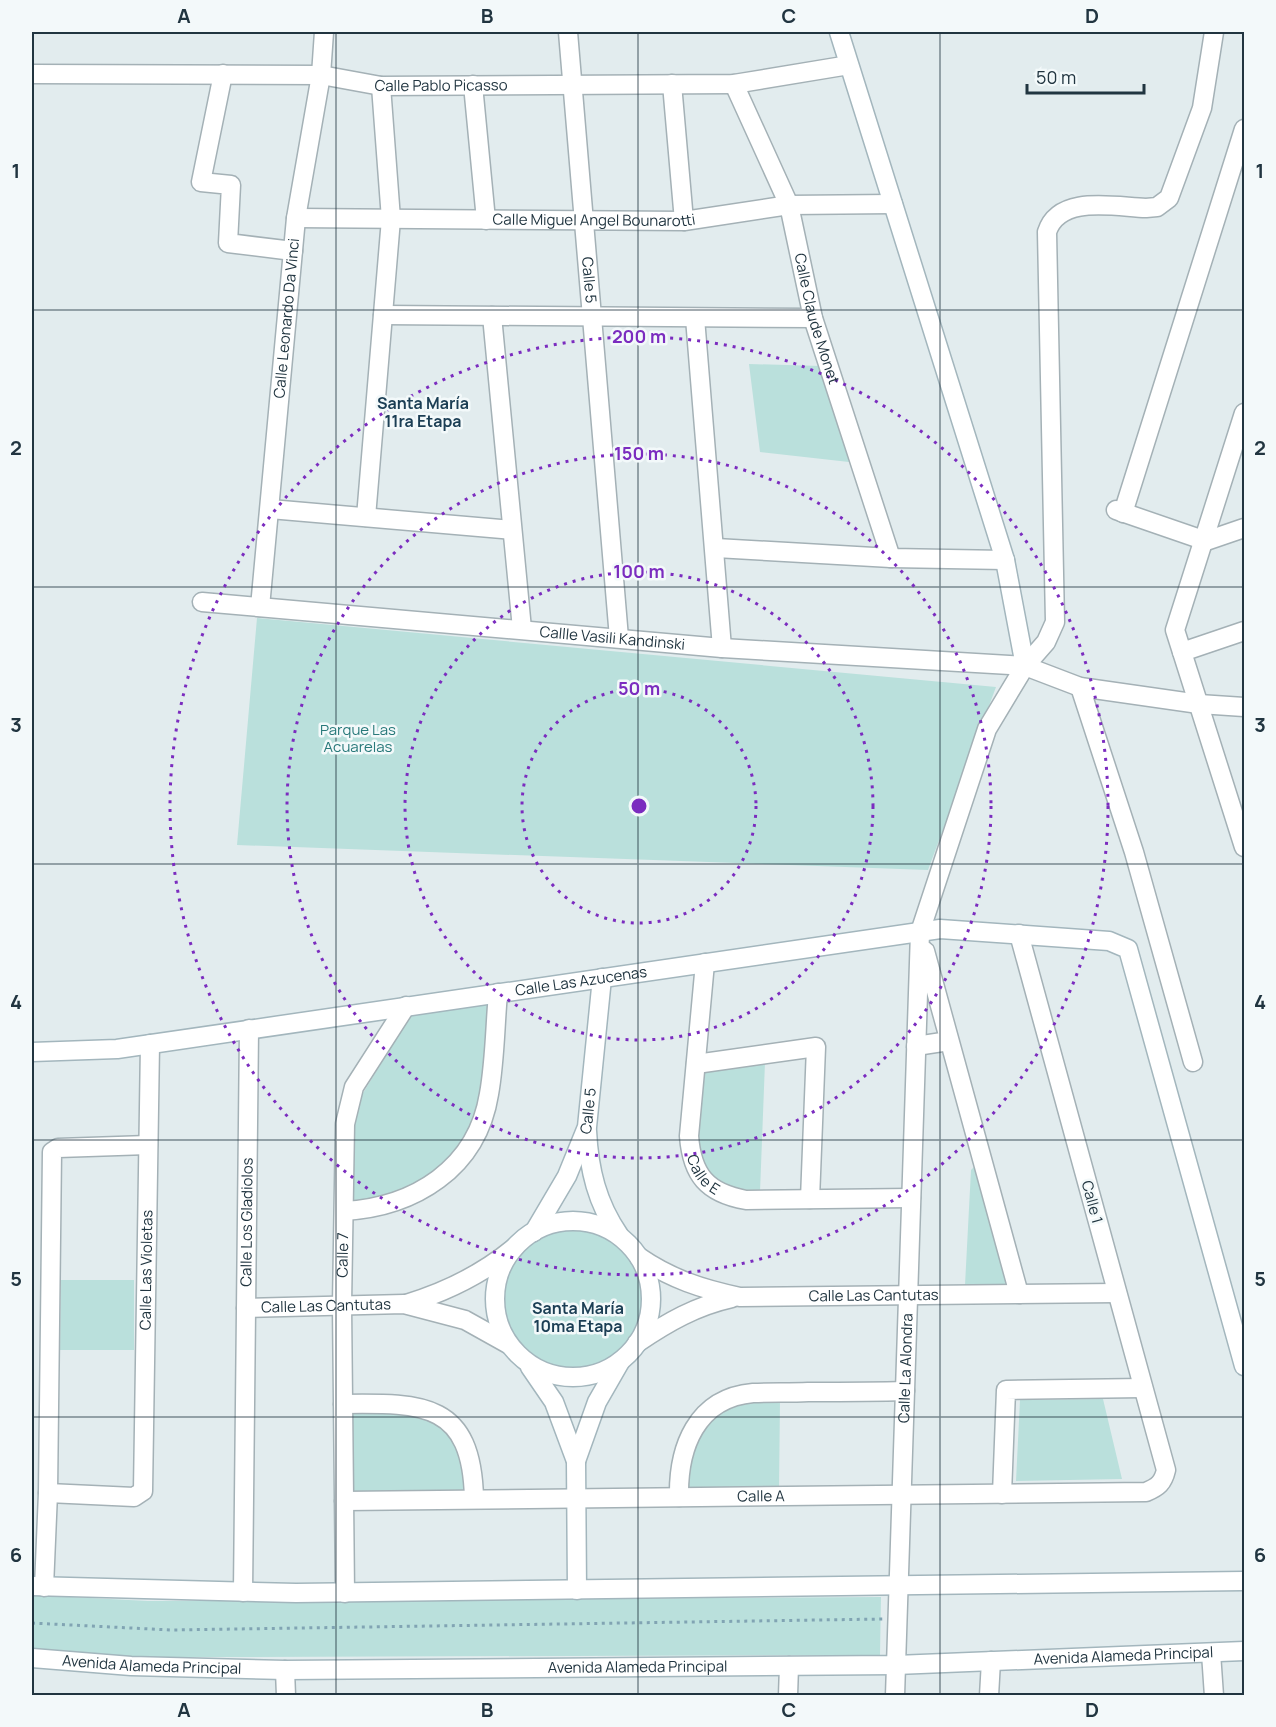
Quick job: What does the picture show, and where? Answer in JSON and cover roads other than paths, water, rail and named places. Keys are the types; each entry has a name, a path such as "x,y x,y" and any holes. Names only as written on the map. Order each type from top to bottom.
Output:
{"street":[{"name":"Calle Leonardo Da Vinci","path":"260,607 296,218 321,75 324,32"},
{"name":"Calle 5","path":"568,32 619,638"},
{"path":"839,32 1005,560 1025,666"},
{"name":"Calle La Alondra","path":"895,1695 920,932 987,729 1025,666 1042,648 1055,622 1047,232 1057,215 1069,208 1157,207 1169,198 1202,108 1214,32"},
{"name":"Calle Pablo Picasso","path":"32,74 321,75 381,86 734,84 849,65"},
{"path":"223,74 201,182 231,185 228,243 293,251"},
{"path":"672,84 684,221"},
{"name":"Calle Claude Monet","path":"734,84 789,205 813,318 891,558"},
{"path":"473,85 486,220"},
{"path":"366,517 391,219 381,86"},
{"path":"1245,129 1239,168 1119,511 1206,541 1245,528"},
{"name":"Calle Miguel Angel Bounarotti","path":"296,218 684,221 789,205 892,204"},
{"path":"383,315 813,318"},
{"path":"492,316 522,629"},
{"path":"695,318 716,548 722,648"},
{"path":"1244,844 1175,630 1206,541 1245,413"},
{"path":"270,509 512,530"},
{"path":"716,548 891,558 1005,560"},
{"name":"Callle Vasili Kandinski","path":"202,602 722,648 1025,666 1080,687 1199,704 1245,707"},
{"path":"1182,652 1245,631"},
{"path":"1080,687 1137,864 1193,1062"},
{"name":"Calle Las Azucenas","path":"32,1052 117,1049 939,929 1109,941 1128,949 1245,1366"},
{"path":"920,932 1019,1294"},
{"name":"Calle 1","path":"1019,934 1166,1470"},
{"name":"Calle E","path":"705,963 689,1136 691,1156 698,1174 711,1188 728,1197 746,1200 911,1198"},
{"name":"Calle 5","path":"534,1232 567,1176 587,1127 602,978"},
{"path":"344,1211 384,1206 406,1199 446,1174 462,1156 474,1138 489,1095 498,993"},
{"name":"Calle 7","path":"345,1593 342,1305 345,1124 354,1087 406,1006"},
{"name":"Calle Los Gladiolos","path":"243,1592 249,1029"},
{"path":"916,1046 950,1041"},
{"name":"Calle Las Violetas","path":"48,1493 140,1496 143,1491 150,1044"},
{"path":"696,1064 816,1047 810,1199"},
{"path":"587,1127 593,1179 601,1204 621,1238 639,1257 649,1281 651,1300 648,1319 637,1343"},
{"path":"148,1145 58,1148 52,1152 48,1493 38,1587 345,1593 1245,1581"},
{"path":"577,1590 576,1461 554,1402 526,1362 508,1344 498,1321 495,1295 500,1270 514,1248 534,1232 559,1222 572,1221 598,1225 621,1238"},
{"name":"Calle Las Cantutas","path":"404,1304 460,1284 494,1265 514,1248"},
{"name":"Calle Las Cantutas","path":"639,1257 681,1281 740,1297 1117,1293"},
{"path":"576,1461 597,1402 620,1362 637,1343 679,1315 708,1304 740,1297"},
{"name":"Calle Las Cantutas","path":"246,1308 404,1304 465,1320 508,1344"},
{"path":"526,1362 548,1374 573,1377 597,1373 620,1362"},
{"path":"1002,1494 1006,1390 1143,1388"},
{"path":"679,1497 679,1466 687,1439 704,1417 726,1401 752,1393 905,1391"},
{"path":"343,1404 401,1403 420,1407 438,1415 458,1433 470,1456 474,1499"},
{"name":"Calle A","path":"344,1501 1146,1492 1163,1481 1166,1470"},
{"name":"Avenida Alameda Principal","path":"32,1658 131,1666 285,1670 896,1665 1245,1651"},
{"path":"1210,1653 1214,1695"},
{"path":"989,1695 991,1661"},
{"path":"788,1695 789,1666"},
{"path":"285,1670 286,1695"}],"district":[{"name":"Santa María 11ra Etapa","path":"423,412"},
{"name":"Santa María 10ma Etapa","path":"578,1317"}],"park label":[{"name":"Parque Las Acuarelas","path":"358,738"}]}
